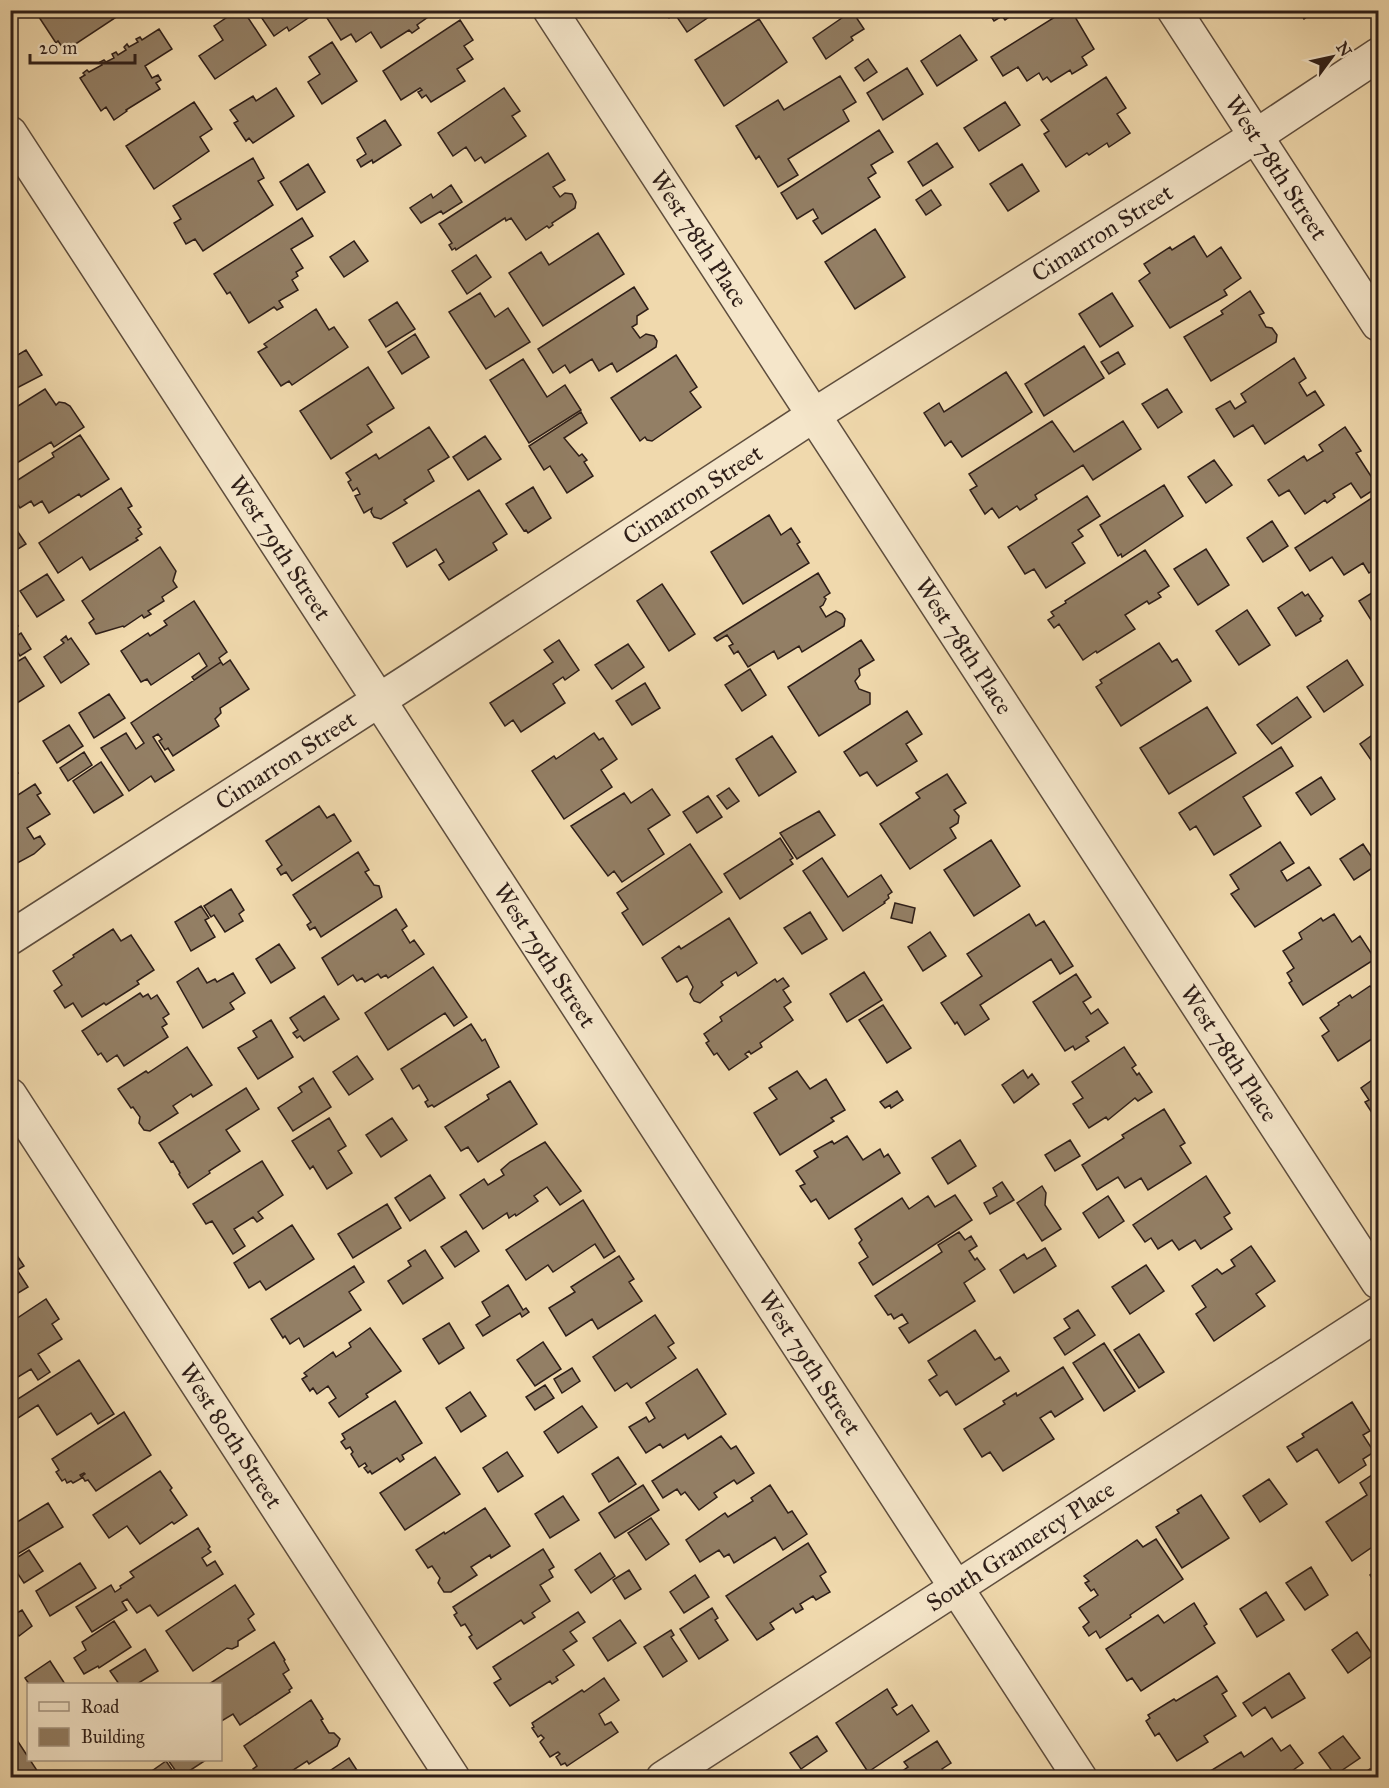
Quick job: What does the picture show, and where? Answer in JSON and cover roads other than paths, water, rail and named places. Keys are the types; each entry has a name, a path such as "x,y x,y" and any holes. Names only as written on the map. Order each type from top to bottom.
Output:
{"street":[{"name":"West 78th Place","path":"550,10 1378,1282"},
{"name":"West 78th Street","path":"1174,10 1378,324"},
{"name":"Cimarron Street","path":"10,938 380,700 814,415 1256,136 1378,55"},
{"name":"West 79th Street","path":"10,133 1080,1778"},
{"name":"West 80th Street","path":"10,1095 453,1778"},
{"name":"South Gramercy Place","path":"663,1778 1378,1314"}]}
